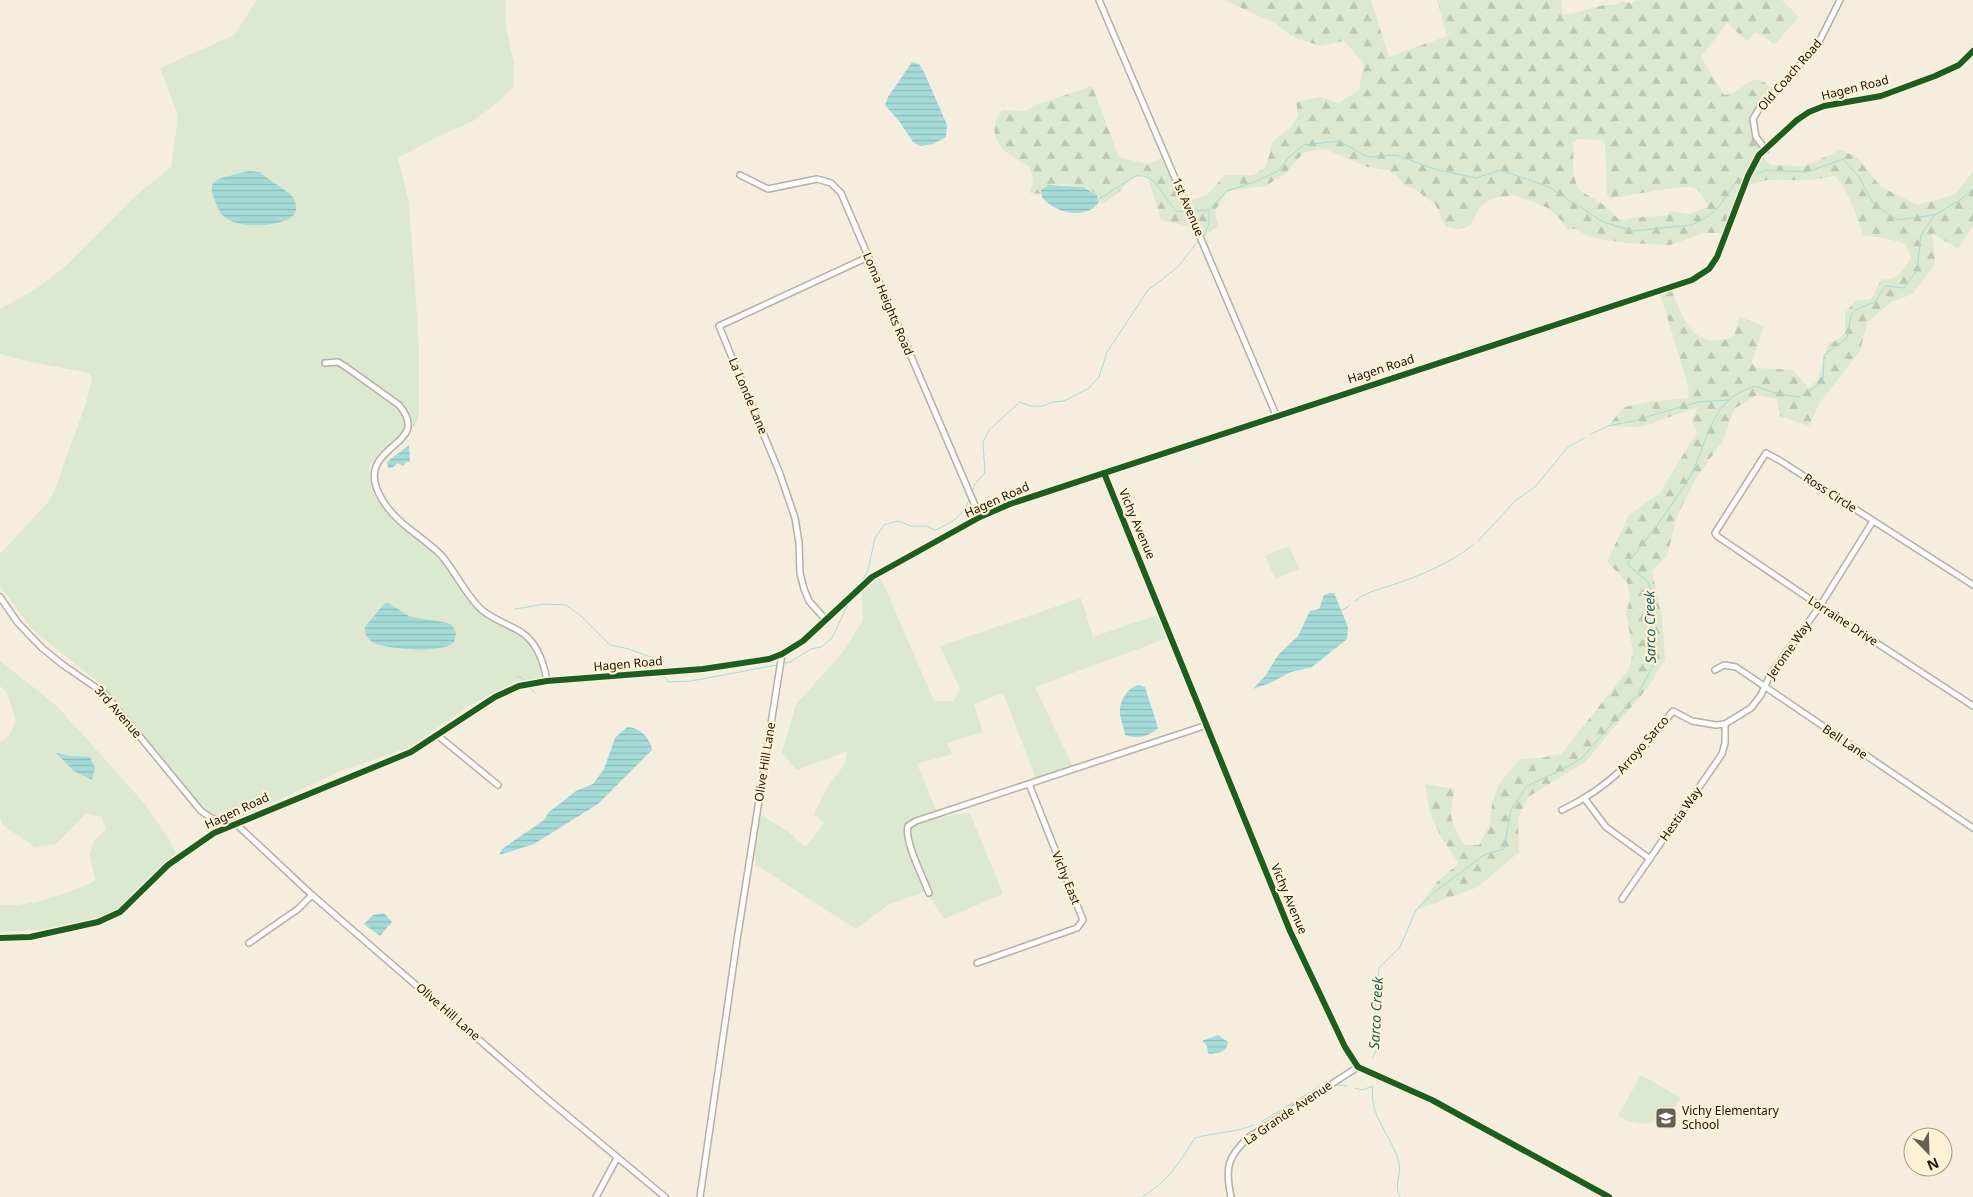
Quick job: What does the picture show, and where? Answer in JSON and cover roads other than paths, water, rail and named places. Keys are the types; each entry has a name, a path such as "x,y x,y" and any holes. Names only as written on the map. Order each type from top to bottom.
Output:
{"street":[{"name":"1st Avenue","path":"1099,0 1276,415"},
{"name":"Old Coach Road","path":"1766,150 1756,137 1753,119 1759,109 1817,46 1840,0"},
{"name":"Hagen Road","path":"0,938 30,937 74,929 106,919 120,912 168,865 214,833 411,752 495,697 522,685 548,681 703,669 769,659 782,654 803,641 872,576 980,517 1010,504 1698,277 1709,269 1717,257 1759,155 1809,112 1824,106 1881,96 1935,76 1959,65 1973,51"},
{"name":"Loma Heights Road","path":"740,176 768,189 818,179 831,182 841,193 980,517"},
{"name":"La Londe Lane","path":"825,619 809,601 804,589 800,573 799,537 792,511 780,474 720,326 868,257"},
{"path":"325,363 338,362 399,405 403,410 408,418 407,431 399,442 382,456 374,467 374,478 381,499 397,519 440,554 481,609 498,621 521,632 532,643 542,660 548,681"},
{"name":"Ross Circle","path":"1715,533 1766,453 1973,585"},
{"name":"Vichy Avenue","path":"1104,473 1290,931 1345,1047 1358,1067"},
{"name":"Jerome Way","path":"1725,724 1751,708 1765,687 1770,675 1820,606 1873,520"},
{"name":"Lorraine Drive","path":"1715,533 1820,606 1973,706"},
{"name":"3rd Avenue","path":"0,597 18,623 42,648 104,693 201,811 216,820 235,823"},
{"name":"Olive Hill Lane","path":"700,1197 737,940 782,654"},
{"name":"Bell Lane","path":"1715,670 1724,665 1736,667 1973,828"},
{"name":"Arroyo Sarco","path":"1562,810 1585,799 1632,761 1673,711 1692,721 1708,724 1725,724"},
{"name":"Hestia Way","path":"1622,899 1722,754 1725,743 1725,724"},
{"path":"930,893 907,832 908,826 916,821 1207,725"},
{"path":"437,735 498,785"},
{"name":"Vichy East","path":"977,963 1077,928 1083,920 1029,784"},
{"path":"1585,799 1606,827 1650,859"},
{"name":"Olive Hill Lane","path":"235,823 312,895 617,1158 665,1197"},
{"path":"248,944 298,909 312,895"},
{"path":"1358,1067 1432,1100 1609,1197"},
{"name":"La Grande Avenue","path":"1231,1197 1228,1172 1229,1160 1236,1148 1249,1137 1358,1067"},
{"path":"596,1197 617,1158"}],"water":[{"path":"912,62 919,64 924,72 947,125 946,137 933,144 920,146 913,142 899,121 885,105 888,97"},
{"path":"249,171 259,172 290,194 296,205 293,216 287,220 270,224 250,225 232,222 224,216 219,210 213,195 213,183 221,178"},
{"path":"1048,185 1083,187 1097,195 1099,202 1093,208 1078,213 1062,211 1047,203 1042,197 1041,190"},
{"path":"409,445 410,462 406,462 403,466 398,463 392,468 388,468 387,462"},
{"path":"1334,593 1348,627 1347,639 1312,667 1291,672 1253,689 1266,675 1278,655 1298,636 1310,611 1319,609 1324,595"},
{"path":"387,603 412,617 452,625 456,633 454,642 448,646 438,648 413,649 388,647 371,641 366,634 365,627 383,605"},
{"path":"1139,685 1145,687 1158,728 1147,735 1134,737 1125,735 1120,717 1120,709 1122,700 1127,692"},
{"path":"628,727 637,729 644,734 652,750 598,804 534,844 499,855 502,849 544,820 549,812 576,791 593,784 604,769 615,738"},
{"path":"56,753 90,757 95,768 92,780 74,771"},
{"path":"384,913 392,922 380,936 364,924 373,915"},
{"path":"1218,1035 1228,1042 1226,1048 1210,1054 1208,1053 1207,1046 1202,1041"}],"waterway":[{"path":"1193,211 1209,210 1227,191 1257,181 1278,171 1289,157 1304,145 1339,141 1368,157 1396,155 1438,170 1476,178 1500,170 1547,186 1603,222 1633,231 1692,225 1707,217 1718,208 1735,183 1742,180"},
{"path":"1751,176 1767,170 1807,172 1843,159 1859,177 1873,203 1897,220 1934,215"},
{"path":"1099,199 1136,176 1144,176 1160,188 1178,212 1185,211"},
{"name":"Sarco Creek","path":"1373,1057 1376,1050 1374,1022 1379,968 1400,947 1416,910 1436,891 1484,855 1504,849 1511,810 1527,786 1582,758 1638,694 1653,666 1652,607 1649,583 1627,564 1658,524 1686,483 1714,419 1720,410 1733,396 1755,386 1775,393 1799,397 1823,382 1824,355 1847,338 1851,316 1855,310 1875,302 1885,286 1904,288 1917,270 1921,235 1935,215 1960,200 1973,189"},
{"path":"1204,236 1209,224 1209,211"},
{"path":"972,491 975,484 985,473 983,442 989,430 1020,402 1030,406 1043,406 1052,402 1064,401 1089,388 1099,377 1107,352 1148,290 1178,267 1198,241"},
{"path":"1591,434 1608,426 1633,421 1698,402 1728,400"},
{"path":"1479,540 1516,500 1535,487 1567,448 1584,438"},
{"path":"862,581 868,570 875,538 884,525 898,521 911,526 927,526 935,530 956,519 969,500"},
{"path":"1355,601 1370,592 1407,580 1437,567 1457,557 1473,545"},
{"path":"785,663 811,649 821,647 832,638 850,600"},
{"path":"515,609 545,604 566,605 581,616 610,645 629,649 653,658 660,669"},
{"path":"1341,611 1349,606"},
{"path":"664,676 668,682 691,681 777,665"},
{"path":"517,676 526,683"},
{"path":"529,686 535,693"},
{"path":"1261,1122 1322,1085"},
{"path":"1334,1085 1347,1086"},
{"name":"Sarco Creek","path":"1355,1088 1362,1090 1373,1086 1372,1097 1377,1116 1396,1153 1399,1163 1397,1188 1400,1197"},
{"path":"1142,1197 1166,1178 1195,1138 1240,1130 1254,1125"}],"place":[{"name":"Vichy Elementary School","path":"1666,1118"}]}
